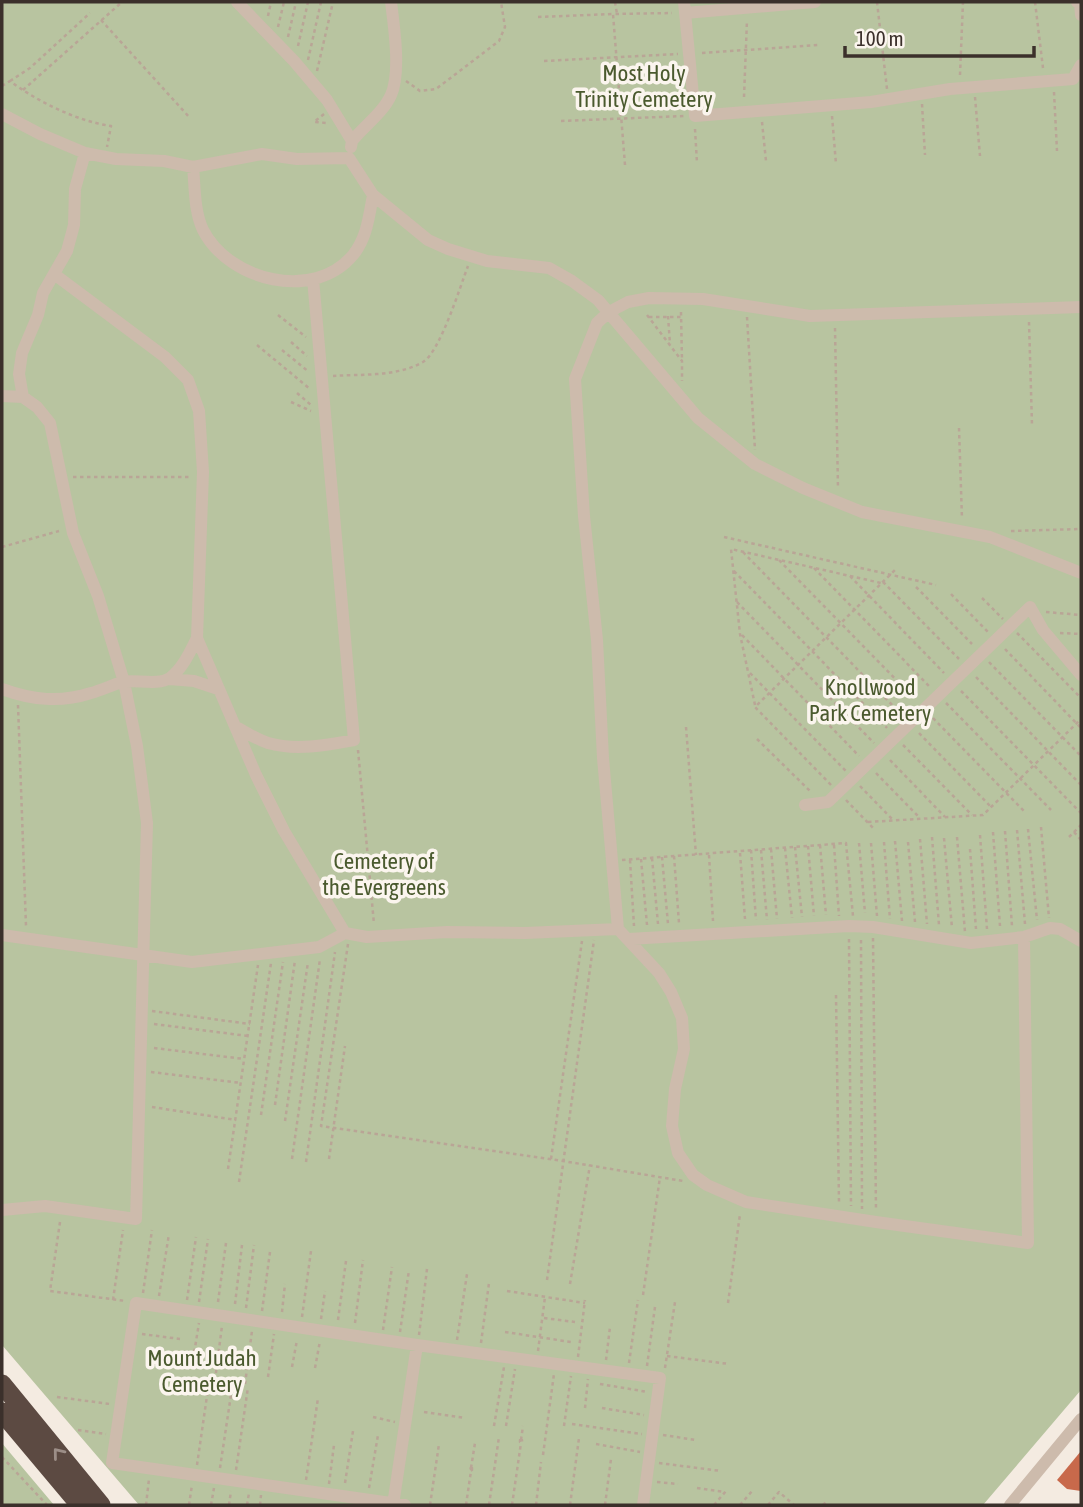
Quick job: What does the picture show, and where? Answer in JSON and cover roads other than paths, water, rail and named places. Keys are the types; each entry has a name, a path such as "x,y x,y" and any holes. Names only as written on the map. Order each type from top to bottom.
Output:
{"highway":[{"path":"2,1384 101,1505"},
{"path":"2,1412 77,1503"}],"street":[{"path":"237,2 290,56 327,100 352,141"},
{"path":"391,2 395,76 391,94 352,141 349,158 373,195 428,240 487,261 549,268 572,281 598,300 698,418 755,464 803,488 862,512 990,537 1081,573"},
{"path":"815,2 747,7 684,7 695,116 832,106 960,88 1073,79 1081,65"},
{"path":"1077,2 1080,3 1081,15"},
{"path":"2,114 40,134 116,159 164,161 193,167 262,154 297,159 349,158"},
{"path":"23,397 19,374 22,353 38,315 43,293 67,251 74,225 75,188 91,150"},
{"path":"193,167 197,209 203,230 221,254 248,271 269,279 294,282 313,279 337,270 352,256 364,238 373,195"},
{"path":"54,274 165,357 188,380 199,411 203,477 197,638 187,660 169,679"},
{"path":"238,728 267,743 295,746 354,740 317,406 322,379 313,279"},
{"path":"618,929 575,379 597,323 609,312 628,302 649,298 681,297 810,316 1081,307"},
{"path":"2,396 23,397 37,407 50,423 72,527 98,596 124,682 137,746 147,823 136,1219 45,1206 2,1210"},
{"path":"805,805 828,802 1030,607 1043,630 1081,675"},
{"path":"197,638 284,831 344,935"},
{"path":"2,689 18,695 52,701 89,694 124,682 143,683 169,679 194,681 219,689"},
{"path":"632,936 860,923 957,943 971,943 1044,929 1060,929 1081,941"},
{"path":"2,934 192,962 291,950 344,935 375,937 447,932 525,933 618,929 632,936 659,973 682,1018 684,1049 675,1089 672,1126 678,1153 693,1175 707,1185 742,1200 877,1223 1028,1243 1018,933"},
{"path":"417,1345 405,1423 397,1505 112,1463 139,1303 399,1343 417,1345 456,1351 536,1361 604,1371 660,1378 643,1505"},
{"path":"1010,1505 1081,1419"}],"park label":[{"name":"Most Holy Trinity Cemetery","path":"644,86"},
{"name":"Knollwood Park Cemetery","path":"870,700"},
{"name":"Cemetery of the Evergreens","path":"384,874"},
{"name":"Mount Judah Cemetery","path":"202,1371"}]}
